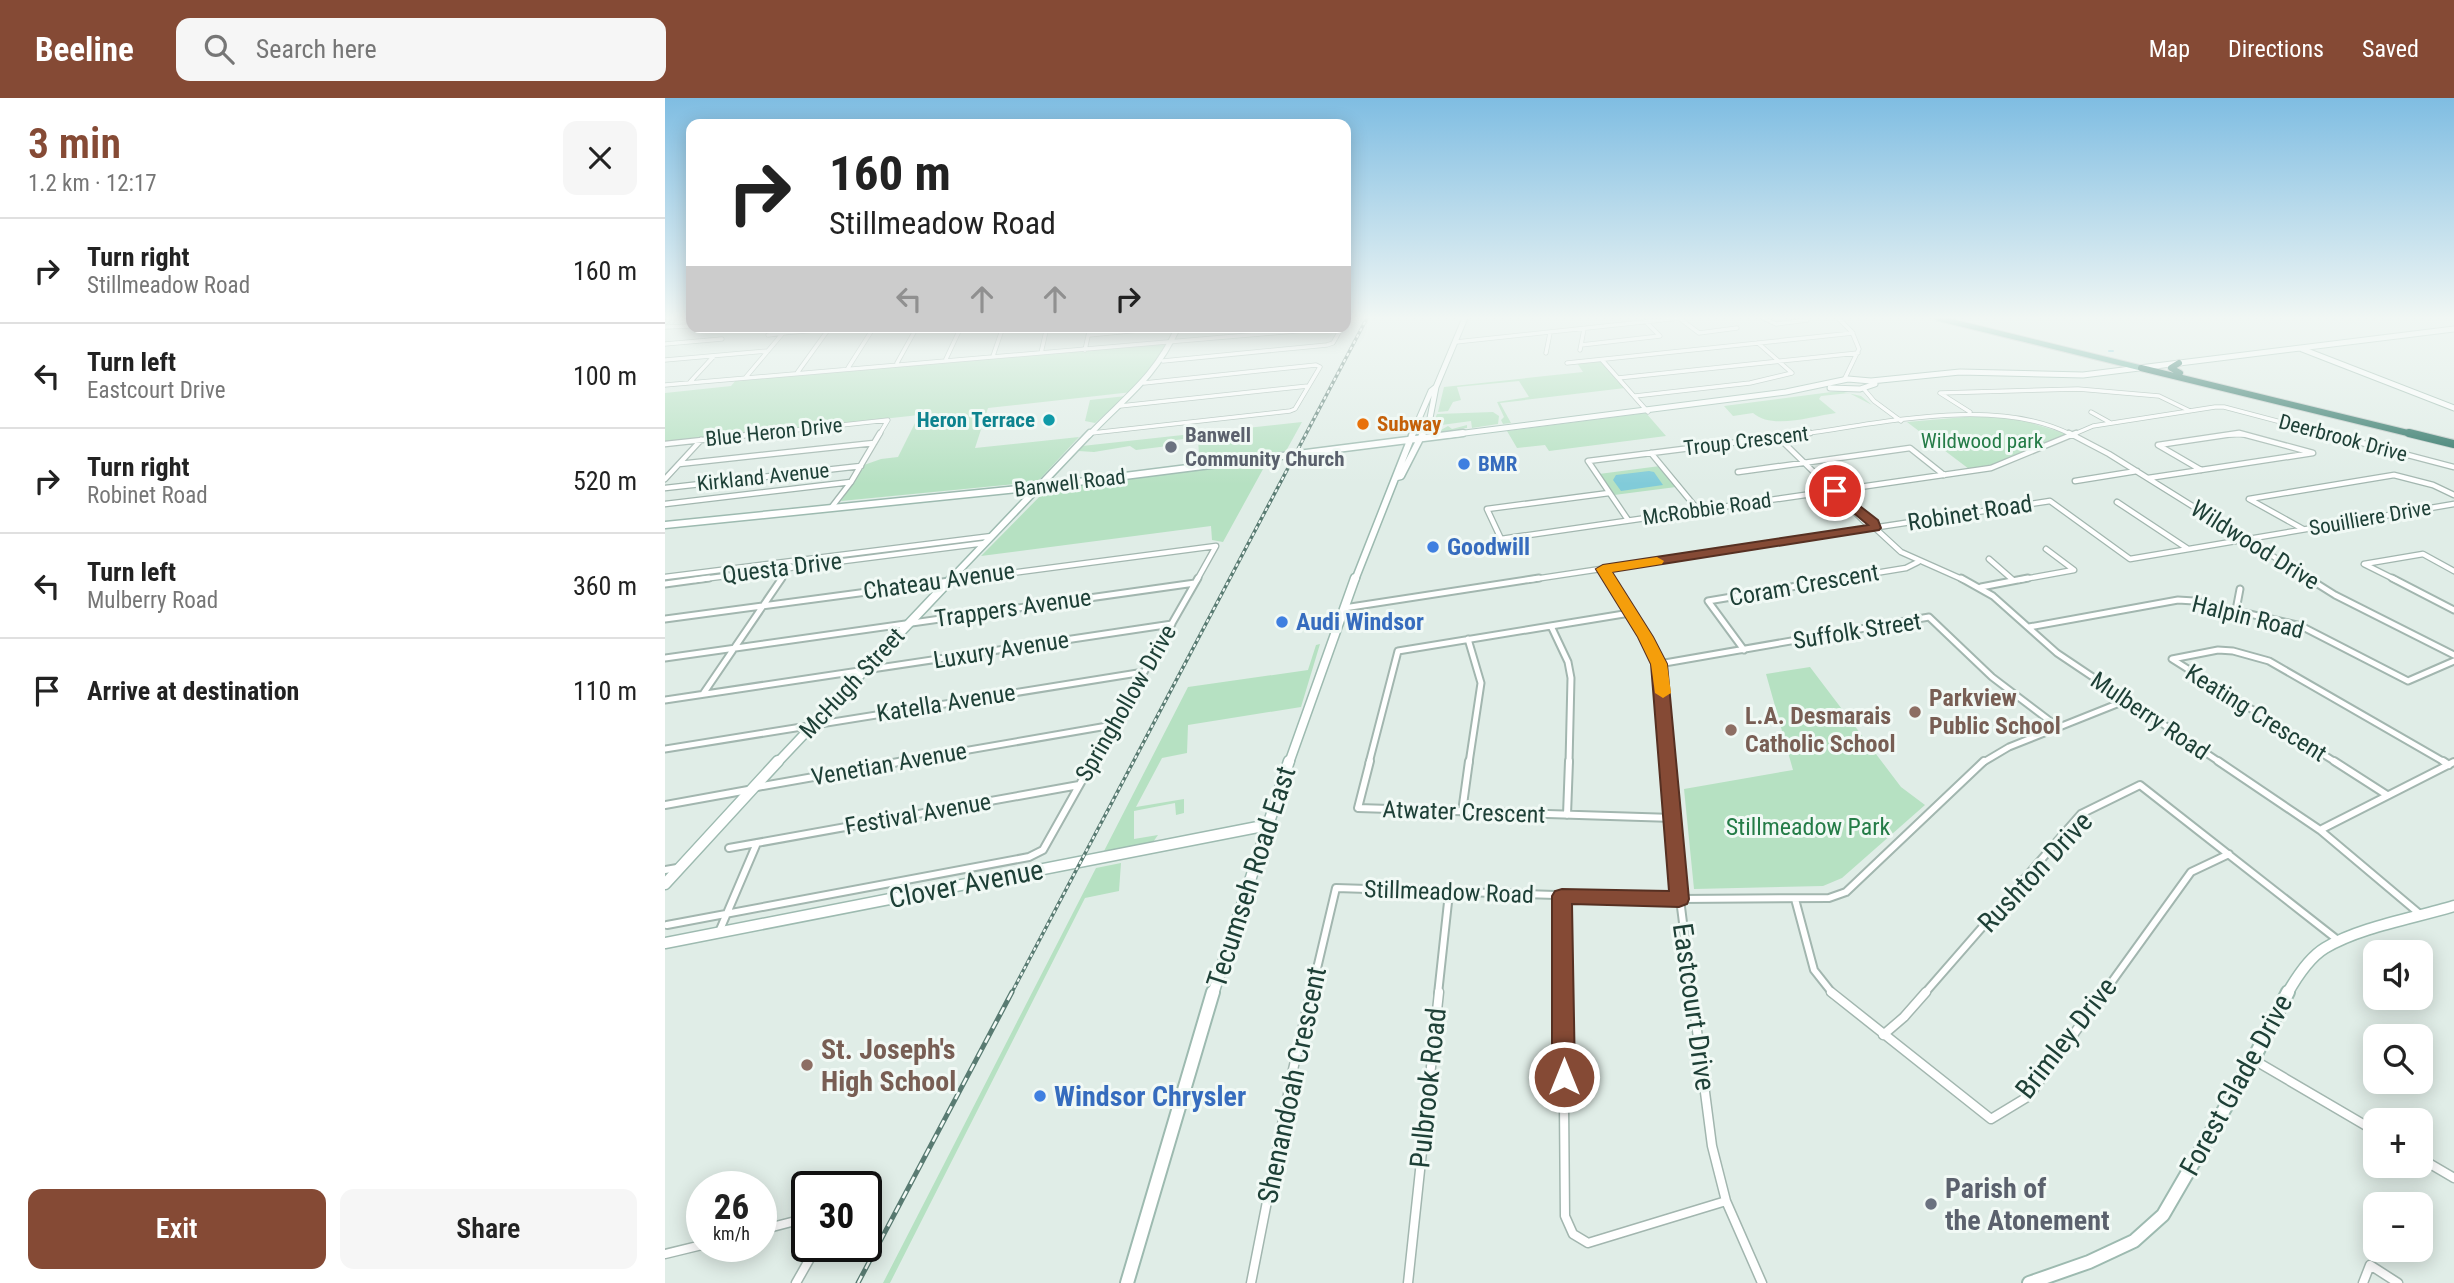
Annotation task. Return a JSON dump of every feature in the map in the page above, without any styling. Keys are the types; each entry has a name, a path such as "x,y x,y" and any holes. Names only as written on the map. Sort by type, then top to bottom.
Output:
{"highway":[{"path":"2163,373 2454,442"},
{"path":"2181,373 2454,442"}],"main road":[{"name":"McHugh Street","path":"665,884 1040,485 1152,373"},
{"name":"Tecumseh Road East","path":"1126,1283 1187,1069 1268,825 1369,540 1397,477 1401,476 1430,418 1436,387 1442,373"},
{"path":"1859,380 1959,373"},
{"path":"1859,380 1866,384 1865,388 1907,378 1964,373"},
{"path":"1985,373 2097,373"},
{"path":"2364,373 2454,408"},
{"path":"1843,380 1840,384 1849,389"},
{"name":"Banwell Road","path":"665,523 1040,485 1797,391 1843,380 1859,380"},
{"name":"Tecumseh Road East","path":"1397,477 1394,475 1408,439 1431,391 1436,387"},
{"name":"Banwell Road","path":"1647,410 1865,388"},
{"name":"Clover Avenue","path":"665,943 1268,825"},
{"name":"Forest Glade Drive","path":"2029,1283 2089,1262 2134,1241 2163,1215 2300,972 2325,948 2339,941 2454,906"}],"street":[{"path":"690,382 698,373"},
{"path":"745,377 748,373"},
{"path":"665,385 793,373"},
{"path":"1144,383 1237,373"},
{"path":"1090,433 1295,409 1316,373"},
{"path":"1614,373 1647,410"},
{"path":"1618,378 1660,373"},
{"path":"1635,396 1750,383 1792,373"},
{"path":"1843,380 1845,373"},
{"path":"1850,373 1859,380"},
{"path":"1120,406 1308,386"},
{"path":"1865,388 1874,401"},
{"path":"1849,389 1874,401 1901,421"},
{"path":"1966,413 1940,393 2078,390 2159,396 2190,411"},
{"path":"1954,403 1974,414"},
{"name":"Deerbrook Drive","path":"2190,411 2224,407 2454,467"},
{"path":"2072,436 2109,422 2190,411"},
{"path":"2091,412 2109,422"},
{"name":"Troup Crescent","path":"1628,520 1588,461 1966,413 2014,418 2059,429"},
{"path":"833,506 851,482 888,420 883,420"},
{"name":"Blue Heron Drive","path":"665,444 883,420"},
{"name":"Wildwood Drive","path":"2059,429 2137,471 2335,595 2454,658"},
{"path":"2148,478 2201,470 2313,453 2239,433 2158,445 2201,470"},
{"name":"McRobbie Road","path":"1609,493 1487,509 1501,539 2000,466 2072,436"},
{"name":"Mulberry Road","path":"1778,437 1855,509 1867,524 1901,552 1918,562 1980,587 2057,653 2319,830 2421,915"},
{"path":"665,479 701,440"},
{"path":"679,464 874,443"},
{"path":"1738,472 1910,448 1944,475"},
{"path":"1651,453 1698,510"},
{"name":"Kirkland Avenue","path":"665,488 861,466"},
{"path":"2075,481 2137,471"},
{"path":"2303,529 2249,499 2394,475 2433,485 2454,495"},
{"path":"665,504 851,482"},
{"name":"Robinet Road","path":"1344,608 2050,501 2130,559 2245,539"},
{"path":"2117,502 2188,549"},
{"name":"Souilliere Drive","path":"2245,539 2454,504"},
{"name":"Questa Drive","path":"665,577 992,536"},
{"name":"Questa Drive","path":"665,583 985,543"},
{"name":"Chateau Avenue","path":"665,619 1213,545"},
{"name":"Springhollow Drive","path":"1030,857 1043,850 1196,583 1216,546 1213,545"},
{"path":"889,554 892,548"},
{"path":"1980,587 2074,570 2046,549"},
{"path":"2454,571 2423,554 2364,564 2454,610"},
{"path":"1989,559 2013,580"},
{"path":"703,694 794,560"},
{"name":"Coram Crescent","path":"1744,650 1708,601 1906,568 1918,562"},
{"name":"Eastcourt Drive","path":"1603,569 1659,664 1679,899 1712,1146 1726,1201 1762,1283"},
{"path":"674,582 680,575"},
{"name":"Trappers Avenue","path":"665,658 1196,583"},
{"path":"2236,610 2240,589"},
{"name":"Halpin Road","path":"2028,627 2178,600 2236,610 2301,626 2394,676 2409,681 2454,658"},
{"name":"Atwater Crescent","path":"1630,613 1398,651 1358,808 1673,818"},
{"name":"Suffolk Street","path":"1659,664 1929,617 1991,677 2058,727"},
{"name":"Luxury Avenue","path":"665,700 1172,624"},
{"path":"1551,626 1568,662 1571,678 1567,815"},
{"path":"1462,812 1481,683 1468,639"},
{"name":"Keating Crescent","path":"2387,796 2179,666 2172,659 2218,650 2249,654 2269,661 2451,764"},
{"name":"Katella Avenue","path":"665,749 1144,672"},
{"name":"Stillmeadow Road","path":"1336,888 1679,899 1829,898 1846,892 1985,761 2009,747 2127,700"},
{"name":"Venetian Avenue","path":"665,805 1113,725"},
{"path":"2319,830 2451,764"},
{"name":"Festival Avenue","path":"729,848 1079,785"},
{"name":"Rushton Drive","path":"1882,1035 1904,1017 2081,814 2140,785 2339,941"},
{"path":"719,932 757,843"},
{"name":"Brimley Drive","path":"1795,899 1814,970 1826,989 1991,1119 2029,1096 2190,872 2229,853"},
{"name":"Clover Avenue","path":"667,925 1030,857"},
{"path":"665,870 680,867"},
{"name":"Shenandoah Crescent","path":"1251,1283 1292,1074 1336,888"},
{"name":"Pulbrook Road","path":"1408,1283 1449,893"},
{"path":"1562,896 1565,1216 1573,1234 1588,1243 1726,1201"},
{"path":"2253,1059 2363,1124"},
{"path":"2433,1166 2454,1178"},
{"path":"665,1254 686,1249"},
{"path":"796,1283 808,1262"},
{"path":"2363,1283 2370,1265 2398,1283"}],"green space":[{"path":"807,373 1146,373 1132,392 988,408 975,448 1079,437 1037,482 841,501 864,465 898,457 919,415 665,443 665,393 731,386 737,379"},
{"path":"1571,373 1612,373 1625,388 1500,403 1511,423 1503,424 1501,420 1504,417 1497,402 1529,397 1519,381 1457,387 1461,400 1453,402 1448,411 1438,412 1444,387"},
{"path":"1839,391 1848,393 1821,396 1819,399 1836,413 1793,420 1771,421 1753,413 1733,416 1724,406"},
{"path":"1850,393 1861,396 1872,405"},
{"path":"1126,396 1095,423 1085,421 1090,400"},
{"path":"1493,412 1499,416 1498,424 1472,428 1471,421 1434,426 1439,431 1448,426 1452,429 1467,425 1467,428 1437,432 1430,430 1437,414"},
{"path":"1646,413 1666,436 1549,451 1545,445 1517,448 1507,431"},
{"name":"Wildwood park","path":"1988,415 2018,419 2064,433 2065,437 1993,466 1969,469 1907,422"},
{"path":"1302,422 1286,451 1189,463 1188,458 1199,456 1198,437 1176,440 1176,445 1136,450 1130,446 1094,452 1078,451 1082,446"},
{"path":"1268,460 1223,542 1212,540 1211,526 981,556 1048,488"},
{"path":"1660,466 1676,487 1614,495 1599,474"},
{"path":"1320,644 1301,707 1188,725 1187,753 1162,758 1136,807 1184,799 1184,813 1176,815 1175,803 1134,811 1134,839 1158,835 1153,842 1104,851 1188,687 1308,670 1316,645"},
{"name":"Stillmeadow Park","path":"1810,667 1901,787 1925,805 1842,878 1823,886 1694,889 1684,789 1793,770 1766,674"},
{"path":"1121,863 1119,891 1085,898 890,1283 883,1283 1096,868"}],"water":[{"path":"1654,472 1663,485 1621,491 1613,480 1616,475"}],"railway":[{"path":"1011,994 1338,373"},
{"path":"858,1283 1012,992"}],"slow traffic":[{"path":"1657,561 1603,569 1646,637 1659,664 1663,693"}],"place":[{"name":"Heron Terrace","path":"1049,420"},
{"name":"Subway","path":"1363,424"},
{"name":"Banwell Community Church","path":"1171,447"},
{"name":"BMR","path":"1464,464"},
{"name":"Goodwill","path":"1433,547"},
{"name":"Audi Windsor","path":"1282,622"},
{"name":"Parkview Public School","path":"1915,712"},
{"name":"L.A. Desmarais Catholic School","path":"1731,730"},
{"name":"St. Joseph's High School","path":"807,1065"},
{"name":"Windsor Chrysler","path":"1040,1096"},
{"name":"Parish of the Atonement","path":"1931,1204"}],"route":[{"path":"1564,1077 1562,896 1679,899 1663,683 1659,664 1646,637 1603,569 1875,528 1874,523 1835,491"}]}
